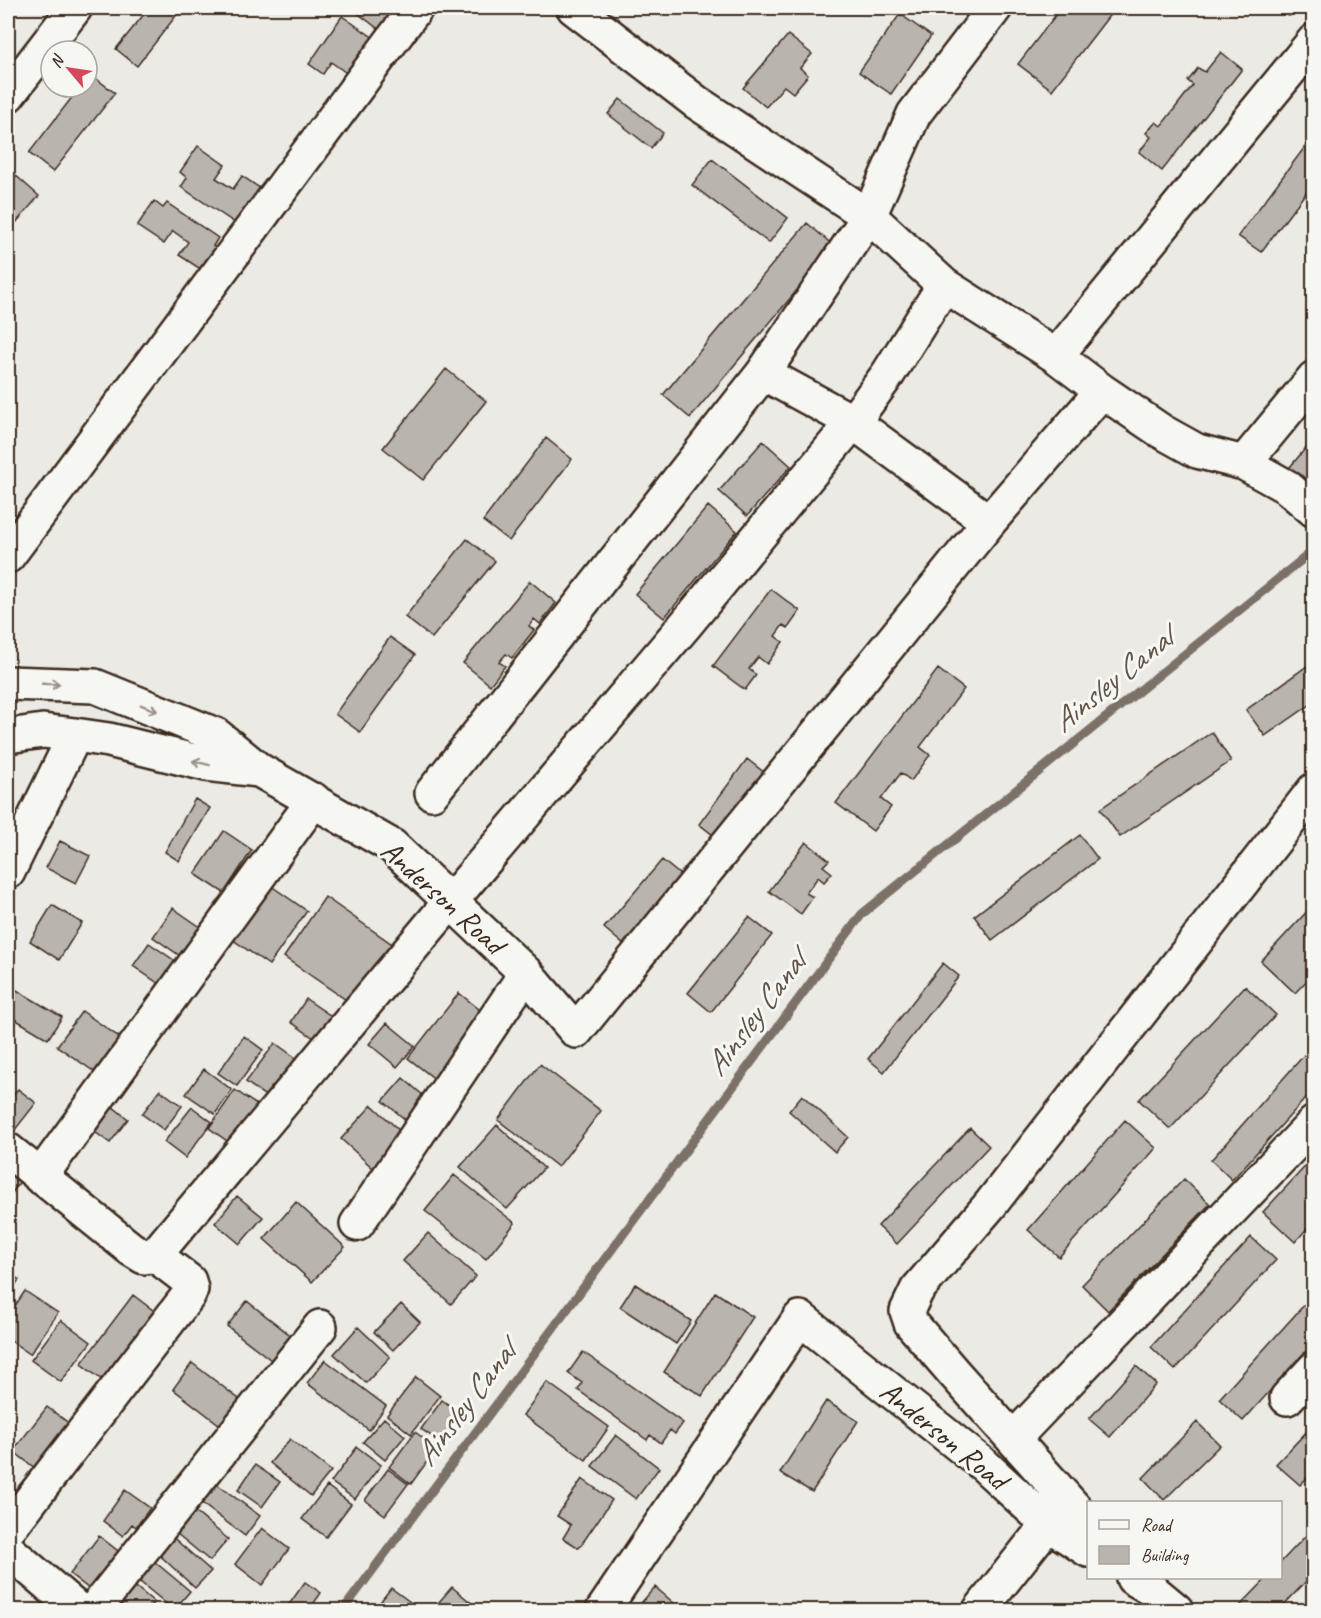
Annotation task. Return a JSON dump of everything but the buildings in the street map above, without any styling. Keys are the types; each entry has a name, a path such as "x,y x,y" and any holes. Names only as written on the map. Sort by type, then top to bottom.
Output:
{"street":[{"path":"8,95 75,8"},
{"path":"8,556 416,8"},
{"path":"574,8 696,102 869,216 944,285 1056,356 1161,431 1197,451 1244,463 1287,487 1314,510"},
{"path":"432,793 763,373 869,216 914,114 995,8"},
{"path":"1056,356 1314,41"},
{"path":"8,1150 131,1249 144,1257 155,1254 686,624 853,422 888,374 944,285"},
{"path":"763,373 853,422 989,522 1102,391"},
{"path":"1244,463 1314,378"},
{"name":"Anderson Road","path":"8,683 95,686 216,735 259,770 392,846 526,973 576,1031 989,522"},
{"name":"Anderson Road","path":"8,736 43,731 75,735 109,740 206,764 259,770"},
{"path":"8,872 75,735"},
{"path":"1087,1520 911,1323 907,1311 917,1290 990,1205 1314,790"},
{"path":"40,1177 314,800"},
{"path":"357,1224 526,973"},
{"path":"1013,1439 1314,1123"},
{"path":"8,1530 188,1296 191,1289 189,1281 155,1254"},
{"name":"Anderson Road","path":"603,1611 800,1318 985,1466 1048,1524 1087,1549"},
{"path":"94,1611 320,1327"},
{"path":"1287,1398 1314,1370"},
{"path":"980,1611 1048,1524"},
{"path":"8,1550 78,1611"},
{"path":"1140,1580 1176,1611"}],"waterway":[{"name":"Ainsley Canal","path":"343,1610 862,914 1314,550"}]}
